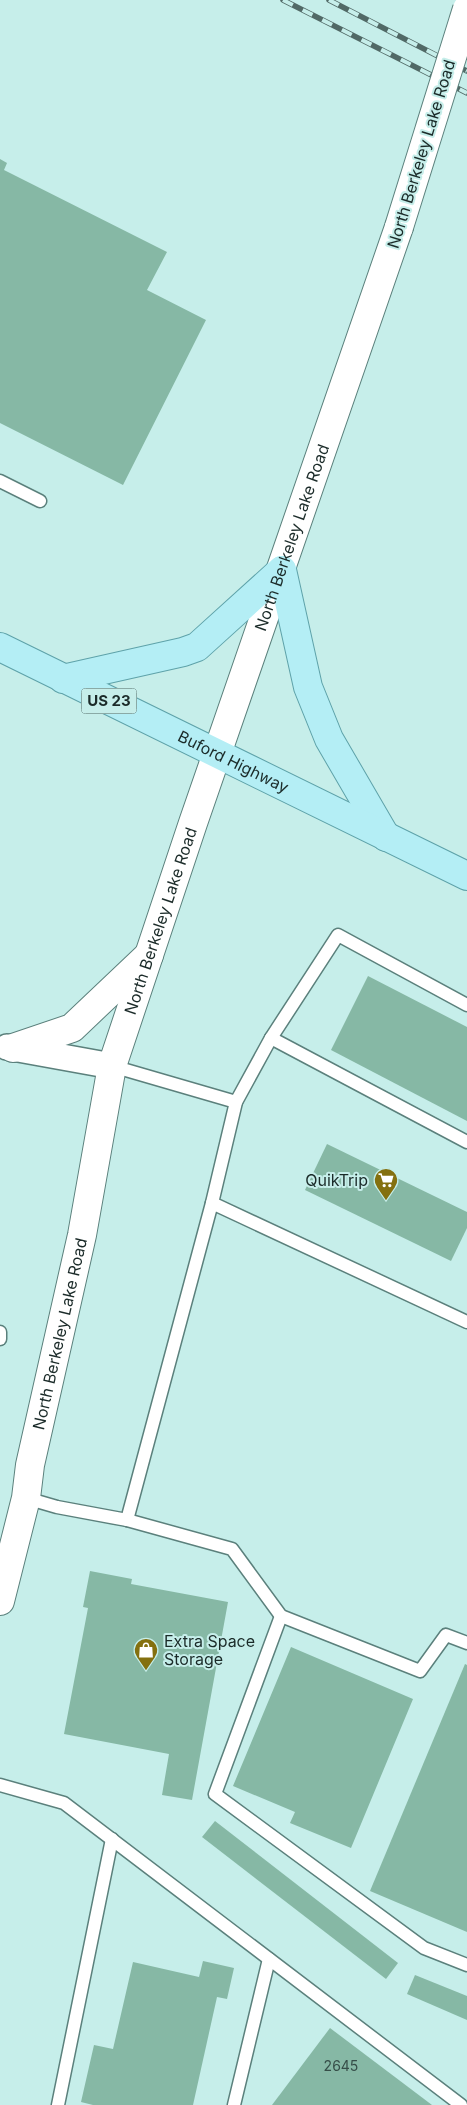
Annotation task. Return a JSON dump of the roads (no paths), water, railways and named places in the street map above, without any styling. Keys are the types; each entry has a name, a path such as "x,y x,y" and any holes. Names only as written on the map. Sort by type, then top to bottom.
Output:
{"main road":[{"path":"63,679 183,652 197,647 282,570 308,687 329,739 386,837"},
{"name":"Buford Highway","path":"0,647 467,876"}],"street":[{"name":"North Berkeley Lake Road","path":"0,1601 26,1498 30,1465 82,1235 112,1066 399,227 467,8"},
{"path":"6,1047 72,1028 150,954"},
{"path":"6,1047 112,1066"}],"lane":[{"path":"0,481 40,501"},
{"path":"127,1520 212,1203 236,1102 271,1038 338,935 467,1005"},
{"path":"271,1038 467,1142"},
{"path":"112,1066 236,1102"},
{"path":"212,1203 467,1322"},
{"path":"0,1332 0,1340"},
{"path":"26,1498 57,1507 127,1520 232,1549 281,1616 420,1671 446,1634 467,1643"},
{"path":"281,1616 215,1794 424,1948 467,1965"},
{"path":"0,1785 64,1803 461,2105"},
{"path":"58,2105 112,1839"},
{"path":"234,2105 269,1959"}],"railway":[{"path":"283,0 467,93"},
{"path":"329,0 467,71"}],"place":[{"name":"QuikTrip","path":"386,1201"},
{"name":"Extra Space Storage","path":"146,1671"}]}
